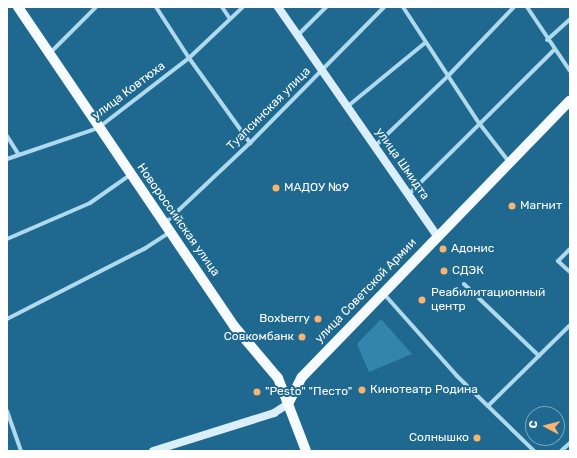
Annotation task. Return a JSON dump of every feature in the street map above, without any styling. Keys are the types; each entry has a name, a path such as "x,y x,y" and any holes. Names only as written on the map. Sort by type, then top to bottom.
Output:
{"main road":[{"name":"Новороссийская улица","path":"18,7 98,128 234,326 278,378 306,451"},
{"name":"улица Советской Армии","path":"288,404 302,377 570,100"}],"street":[{"path":"49,54 96,7"},
{"path":"156,7 189,58 250,143"},
{"path":"222,7 230,19"},
{"name":"улица Ковтюха","path":"7,159 98,128 189,58 243,7"},
{"name":"улица Шмидта","path":"278,7 437,236"},
{"path":"298,35 326,7"},
{"name":"Туапсинская улица","path":"7,320 144,249 167,228 384,7"},
{"path":"403,7 425,43 479,123 509,162"},
{"path":"375,146 448,76 514,7"},
{"path":"527,7 547,40 570,71"},
{"path":"547,40 570,19"},
{"path":"348,106 425,43"},
{"path":"409,194 554,50"},
{"path":"7,136 20,155"},
{"path":"7,239 84,206 130,174"},
{"path":"570,248 558,260 570,272"},
{"path":"464,284 539,356"},
{"path":"382,293 488,406 534,451"},
{"path":"488,406 570,325"},
{"path":"153,451 274,413 288,404"},
{"path":"7,410 21,451"},
{"path":"561,451 570,443"}],"shaded area":[{"path":"381,319 412,354 369,372 357,344"}],"place":[{"name":"МАДОУ №9","path":"276,188"},
{"name":"Магнит","path":"512,206"},
{"name":"Адонис","path":"443,249"},
{"name":"СДЭК","path":"444,271"},
{"name":"Реабилитационный центр","path":"422,300"},
{"name":"Boxberry","path":"318,319"},
{"name":"Совкомбанк","path":"302,337"},
{"name":"Кинотеатр Родина","path":"362,390"},
{"name":"\"Pesto\" \"Песто\"","path":"257,392"},
{"name":"Солнышко","path":"477,438"}]}
